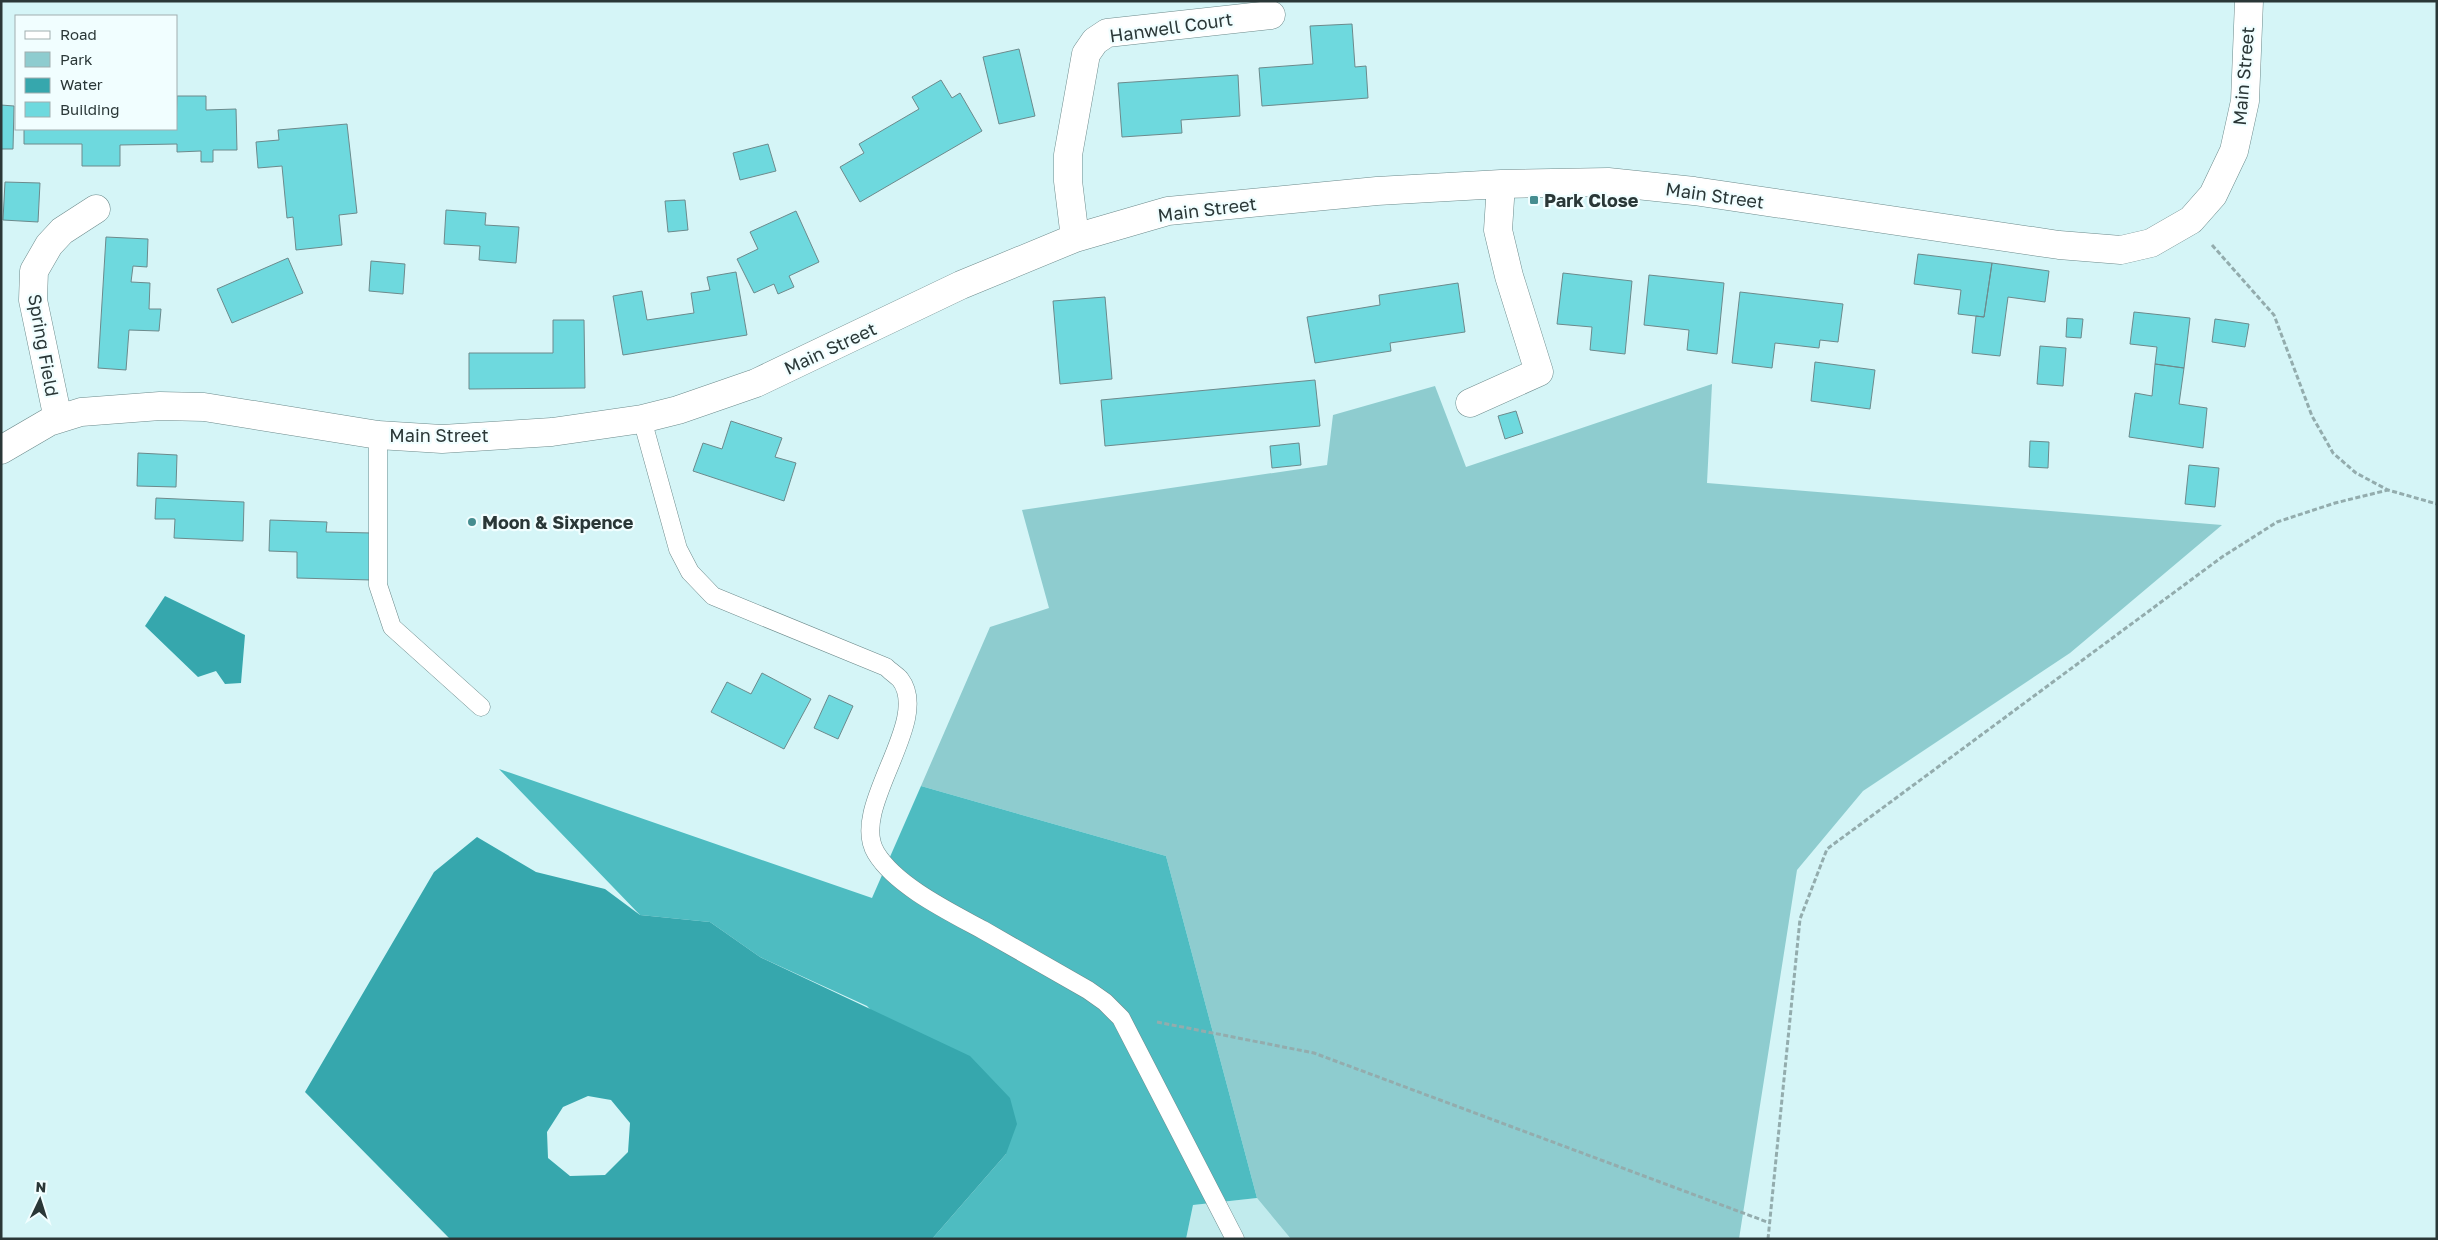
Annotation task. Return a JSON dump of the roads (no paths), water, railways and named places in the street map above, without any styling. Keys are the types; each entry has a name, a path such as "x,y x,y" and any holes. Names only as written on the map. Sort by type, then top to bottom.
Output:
{"street":[{"name":"Main Street","path":"1,450 49,422 81,412 126,408 204,407 378,436 451,438 552,432 642,418 678,410 756,383 961,285 1075,238 1168,211 1377,191 1501,184 1608,182 1666,188 2059,245 2121,250 2151,243 2191,220 2214,195 2234,151 2245,101 2248,1"},
{"name":"Hanwell Court","path":"1075,238 1068,181 1068,155 1086,54 1095,41 1107,33 1271,15"},
{"path":"1470,404 1539,372 1509,276 1498,230 1501,184"},
{"name":"Spring Field","path":"58,419 33,300 34,271 49,245 62,231 96,209"}],"lane":[{"path":"642,418 678,549 690,572 702,586 713,596 886,667 901,680 908,698 906,719 873,812 871,833 875,852 918,894 1088,990 1105,1002 1120,1018 1235,1239"},
{"path":"378,436 378,585 392,628 481,707"}],"water":[{"path":"165,596 245,635 241,683 225,684 216,671 198,677 145,626"},
{"path":"477,837 536,872 605,889 640,915 710,922 760,957 970,1056 1010,1098 1017,1124 1006,1154 932,1239 450,1239 305,1092 434,872","holes":["588,1096 611,1100 630,1123 628,1152 605,1175 570,1176 548,1158 547,1132 563,1107"]}],"place":[{"name":"Park Close","path":"1534,200"},
{"name":"Moon & Sixpence","path":"472,522"}]}
